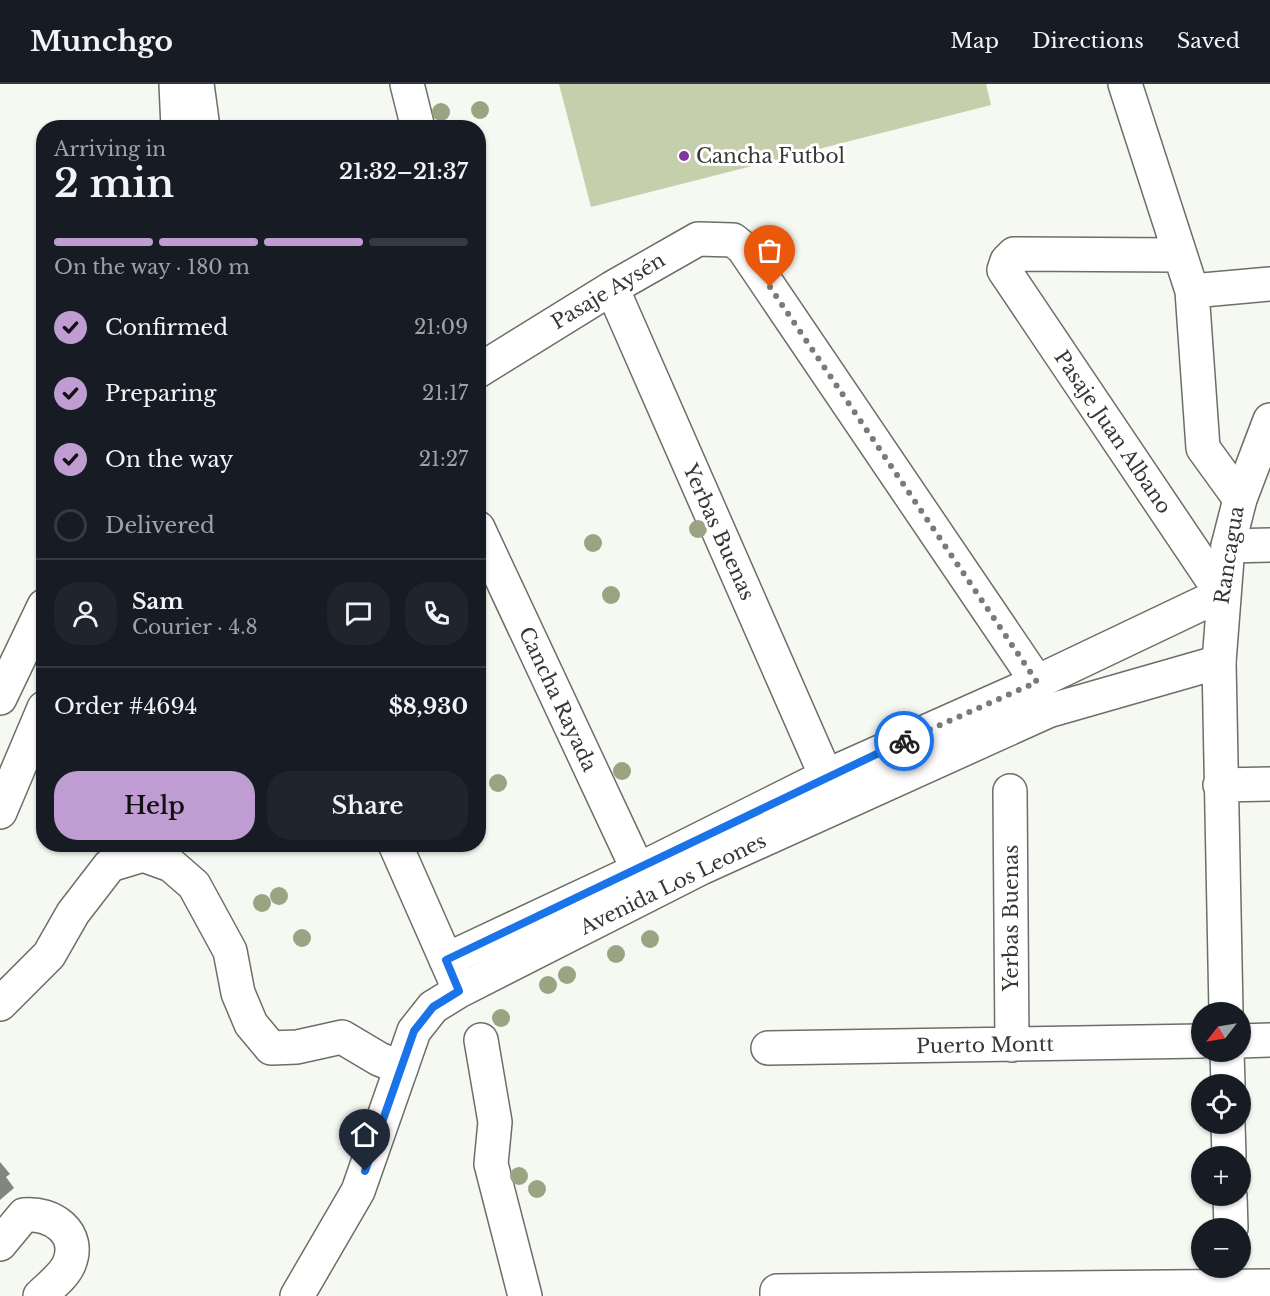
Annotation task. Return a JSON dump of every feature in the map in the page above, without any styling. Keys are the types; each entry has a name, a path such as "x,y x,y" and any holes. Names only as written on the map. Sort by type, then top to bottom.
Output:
{"street":[{"path":"176,84 178,120"},
{"path":"197,84 202,120"},
{"path":"407,84 416,120"},
{"name":"Rancagua","path":"1125,84 1178,255 1192,291 1203,448 1240,499 1228,546 1222,594 1219,662 1226,1002"},
{"name":"Pasaje Aysén","path":"486,366 612,288 698,239 733,240 743,248 1037,682"},
{"name":"Pasaje Juan Albano","path":"1178,255 1014,254 1006,261 1004,270 1222,594"},
{"path":"1192,291 1270,284"},
{"name":"Yerbas Buenas","path":"612,288 826,776"},
{"path":"1240,499 1270,420"},
{"name":"Cancha Rayada","path":"486,545 638,870"},
{"path":"1228,546 1270,545"},
{"name":"Avenida Los Leones","path":"446,960 638,870 826,776 1037,682 1222,594"},
{"path":"0,698 36,623"},
{"name":"Avenida Los Leones","path":"297,1296 358,1191 414,1031 433,1007 459,991 701,868 1048,711 1219,662"},
{"path":"0,812 36,727"},
{"path":"1220,785 1270,784"},
{"name":"Yerbas Buenas","path":"1010,790 1012,1045"},
{"path":"398,852 459,991"},
{"path":"0,1004 49,955 73,913 110,865 142,855 171,865 194,885 230,951 238,993 251,1024 271,1048 297,1047 342,1037 379,1059 401,1068"},
{"path":"482,1040 495,1122 491,1164 525,1296"},
{"path":"1251,1041 1270,1040"},
{"name":"Puerto Montt","path":"768,1048 1191,1041"},
{"path":"0,1244 24,1215 49,1216 64,1227 71,1241 71,1257 68,1267 40,1296"},
{"path":"777,1293 1232,1283 1270,1286"}],"green space":[{"name":"Cancha Futbol","path":"559,84 986,84 991,105 591,207"}],"building":[{"path":"0,1162 10,1174 6,1177 14,1188 0,1200"}],"way so far":[{"path":"770,287 1037,682 904,741"}],"place":[{"name":"Cancha Futbol","path":"684,156"}],"route":[{"path":"365,1171 414,1031 433,1007 459,991 446,960 638,870 826,776 904,741"}]}
